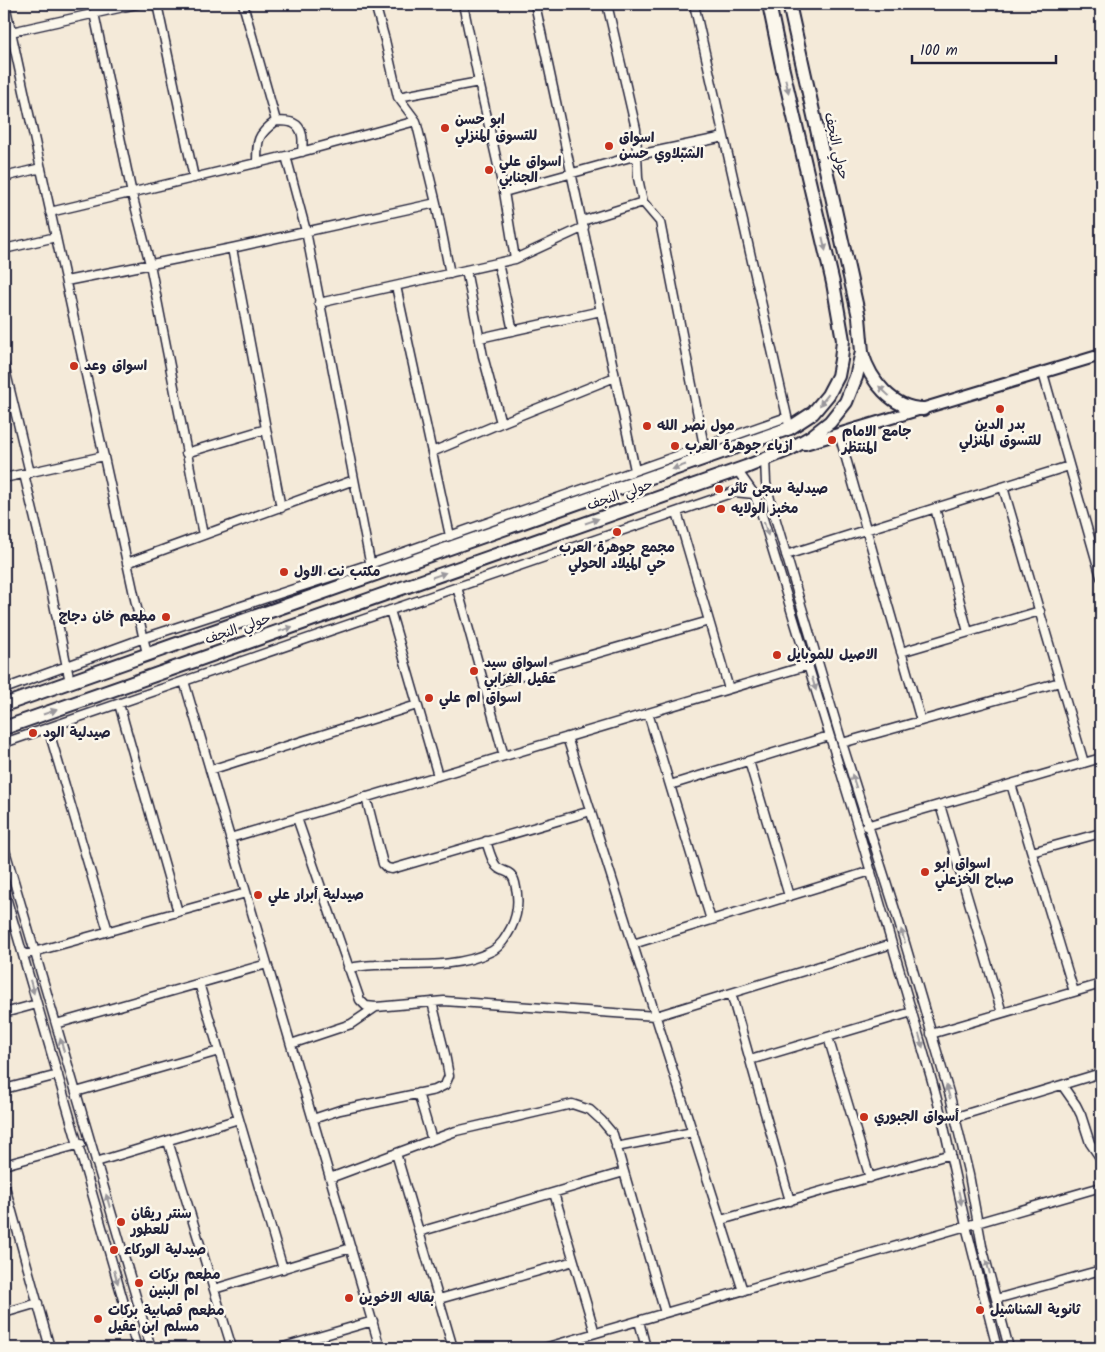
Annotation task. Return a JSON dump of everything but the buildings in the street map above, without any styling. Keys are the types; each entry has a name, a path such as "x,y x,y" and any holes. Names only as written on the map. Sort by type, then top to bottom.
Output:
{"main road":[{"name":"حولي النجف","path":"4,705 249,620 294,596 813,413 828,395 838,376 842,360 843,340 833,283 769,4"},
{"name":"حولي النجف","path":"4,728 737,470 790,448 811,437 830,422 846,402 856,377 862,352 859,317 789,4"},
{"path":"776,38 787,41 796,33"},
{"path":"782,66 786,60 792,57 801,61"},
{"path":"862,352 868,371 884,391 896,401 914,409 923,409"},
{"path":"249,620 246,627 248,634 254,640"},
{"path":"209,634 217,644 217,653"}],"street":[{"path":"5,4 147,654"},
{"path":"11,32 137,4"},
{"path":"157,4 194,178"},
{"path":"243,4 276,120"},
{"path":"375,4 386,40 398,97 416,121 436,203 450,274"},
{"path":"463,4 504,192 515,260"},
{"path":"535,4 635,470"},
{"path":"607,4 636,129 638,178 643,202 660,222 704,446"},
{"path":"286,156 306,231 372,569 450,536 505,522 635,470 704,446 788,422 694,4"},
{"path":"94,13 132,194 150,264 203,535"},
{"path":"398,97 479,82"},
{"path":"257,163 259,137 276,120"},
{"path":"276,120 293,123 301,131 303,140 302,152"},
{"path":"50,212 286,156 416,121"},
{"path":"504,192 638,155 724,136"},
{"path":"4,177 41,168"},
{"path":"319,303 515,260 583,224 643,202"},
{"path":"66,281 232,248 436,203"},
{"path":"4,248 56,237"},
{"path":"232,248 281,508"},
{"path":"498,263 514,331"},
{"path":"466,270 480,338 501,423"},
{"path":"396,286 450,536"},
{"path":"480,338 601,310"},
{"path":"790,448 1101,356"},
{"path":"4,365 70,682"},
{"path":"1042,373 1101,577"},
{"path":"432,452 615,377"},
{"path":"186,453 266,429"},
{"path":"839,434 921,721"},
{"path":"4,478 104,456"},
{"path":"765,459 768,495 842,743 897,916 956,1117 969,1174 977,1223 1010,1348"},
{"path":"786,555 1069,466"},
{"path":"737,470 754,494 761,512 871,871 932,1081 997,1348"},
{"path":"127,563 354,480"},
{"path":"1003,487 1084,763"},
{"path":"4,743 734,492 754,494"},
{"path":"935,508 968,632"},
{"path":"677,512 729,689"},
{"path":"457,587 504,756"},
{"path":"4,689 144,638 294,596"},
{"path":"390,610 438,776"},
{"path":"901,652 1040,611"},
{"path":"484,686 709,620"},
{"path":"230,838 809,665"},
{"path":"184,681 380,1348"},
{"path":"842,743 1060,682"},
{"path":"119,704 178,912"},
{"path":"210,770 417,705"},
{"path":"648,713 711,920"},
{"path":"48,728 108,931"},
{"path":"670,785 830,736"},
{"path":"567,737 743,1291"},
{"path":"858,828 1101,758"},
{"path":"749,761 789,896"},
{"path":"1011,784 1074,992"},
{"path":"366,797 383,864 387,868 392,869 590,811"},
{"path":"940,805 1002,1013"},
{"path":"297,818 348,968 360,1000 366,1006 376,1007 444,1001 656,1016 892,944"},
{"path":"1032,852 1101,833"},
{"path":"348,968 372,965 452,962 478,957 494,950 505,940 513,923 517,892 510,873 498,868 493,860 486,841"},
{"path":"4,847 6,862 56,1024 151,1348"},
{"path":"633,944 871,871"},
{"path":"4,890 137,1348"},
{"path":"23,955 246,893"},
{"path":"56,1024 267,964"},
{"path":"199,983 283,1269"},
{"path":"931,1034 1101,984"},
{"path":"731,993 790,1200"},
{"path":"313,1119 340,1110 435,1090 445,1085 449,1076 432,1002"},
{"path":"4,1013 37,1004"},
{"path":"291,1044 351,1024 376,1007"},
{"path":"750,1060 912,1012"},
{"path":"828,1037 870,1178"},
{"path":"76,1092 219,1051"},
{"path":"956,1117 1101,1073"},
{"path":"4,1089 58,1075"},
{"path":"1062,1085 1076,1105 1090,1143 1101,1159"},
{"path":"418,1093 432,1140"},
{"path":"330,1178 456,1131 572,1104 590,1110 613,1134 665,1313"},
{"path":"96,1162 239,1119"},
{"path":"616,1147 693,1132"},
{"path":"168,1141 232,1348"},
{"path":"4,1165 90,1142"},
{"path":"396,1153 453,1348"},
{"path":"721,1220 951,1154"},
{"path":"419,1232 624,1172"},
{"path":"4,1182 50,1348"},
{"path":"544,1348 1101,1187"},
{"path":"554,1193 595,1334"},
{"path":"214,1289 351,1248"},
{"path":"439,1300 574,1261"},
{"path":"996,1299 1101,1270"},
{"path":"4,1313 38,1304"},
{"path":"280,1348 373,1321"},
{"path":"639,1321 646,1348"}],"place":[{"name":"ابو حسن للتسوق المنزلي","path":"445,128"},
{"name":"اسواق الشبلاوي حسن","path":"609,146"},
{"name":"اسواق علي الجنابي","path":"489,170"},
{"name":"اسواق وعد","path":"74,366"},
{"name":"بدر الدين للتسوق المنزلي","path":"1000,409"},
{"name":"مول نصر الله","path":"647,426"},
{"name":"جامع الامام المنتظر","path":"832,440"},
{"name":"ازياء جوهرة العرب","path":"675,446"},
{"name":"صيدلية سجى ثائر","path":"719,489"},
{"name":"مخبز الولايه","path":"721,509"},
{"name":"مجمع جوهرة العرب حي الميلاد الحولي","path":"617,532"},
{"name":"مكتب نت الاول","path":"284,572"},
{"name":"مطعم خان دجاج","path":"166,617"},
{"name":"الاصيل للموبايل","path":"777,655"},
{"name":"اسواق سيد عقيل الغرابي","path":"474,671"},
{"name":"اسواق ام علي","path":"429,698"},
{"name":"صيدلية الود","path":"33,733"},
{"name":"اسواق ابو صباح الخزعلي","path":"925,872"},
{"name":"صيدلية أبرار علي","path":"258,895"},
{"name":"أسواق الجبوري","path":"864,1117"},
{"name":"سنتر ريڤان للعطور","path":"121,1222"},
{"name":"صيدلية الوركاء","path":"114,1250"},
{"name":"مطعم بركات ام البنين","path":"139,1283"},
{"name":"بقاله الاخوين","path":"349,1298"},
{"name":"ثانوية الشناشيل","path":"980,1310"},
{"name":"مطعم قصابية بركات مسلم ابن عقيل","path":"98,1319"}]}
